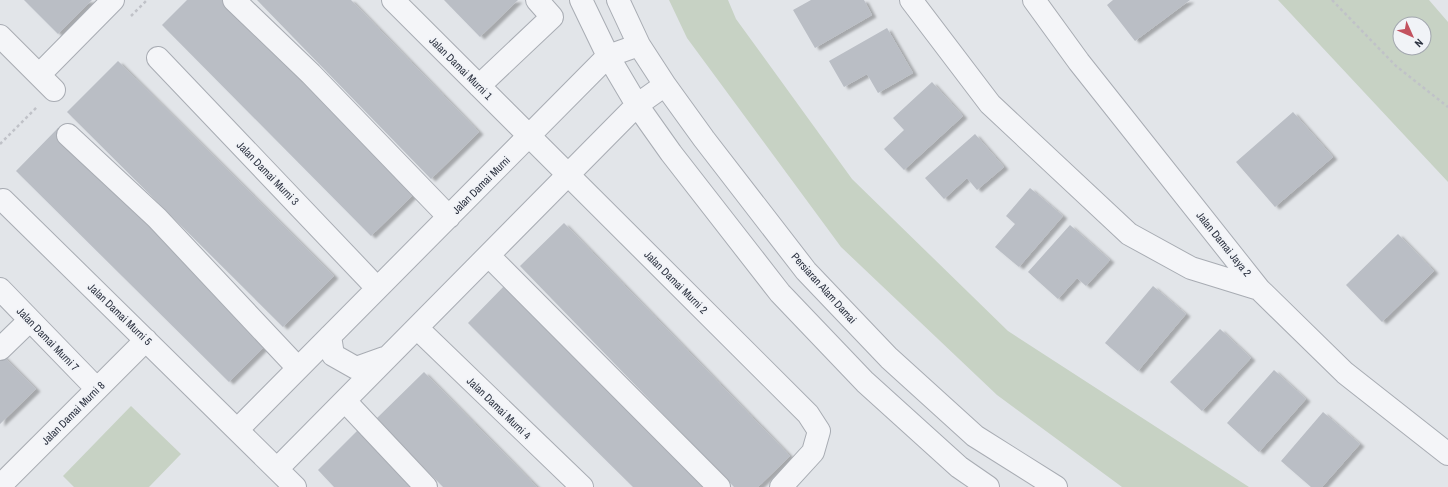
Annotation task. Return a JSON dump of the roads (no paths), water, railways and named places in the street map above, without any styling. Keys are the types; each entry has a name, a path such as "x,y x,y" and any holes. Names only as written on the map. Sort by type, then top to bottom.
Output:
{"street":[{"path":"39,75 114,0"},
{"path":"234,0 311,74 449,217"},
{"name":"Jalan Damai Murni 1","path":"393,0 529,137"},
{"path":"479,86 552,17 537,0"},
{"path":"582,0 608,56 637,105 671,153 780,293 865,382 958,467 988,487"},
{"name":"Persiaran Alam Damai","path":"618,0 639,45 665,85 806,271 889,358 975,436 1056,487"},
{"path":"911,0 990,104 1129,234 1191,268 1259,288"},
{"name":"Jalan Damai Jaya 2","path":"1034,0 1079,62 1259,288 1345,373 1448,454"},
{"path":"0,36 54,90"},
{"name":"Jalan Damai Murni","path":"238,429 608,56 639,45"},
{"name":"Jalan Damai Murni 3","path":"158,58 377,288"},
{"path":"278,468 637,105 665,85"},
{"path":"68,135 158,218 298,368"},
{"name":"Jalan Damai Murni 2","path":"529,137 569,175 808,414 820,431 813,452 781,487"},
{"name":"Jalan Damai Murni 5","path":"3,200 278,468 295,487"},
{"path":"488,256 719,487"},
{"name":"Jalan Damai Murni 7","path":"0,289 97,389"},
{"path":"0,349 30,320"},
{"name":"Jalan Damai Murni 4","path":"417,328 582,487"},
{"path":"330,336 333,355 356,368 389,357"},
{"name":"Jalan Damai Murni 8","path":"0,486 146,340"},
{"path":"345,401 426,487"}]}
